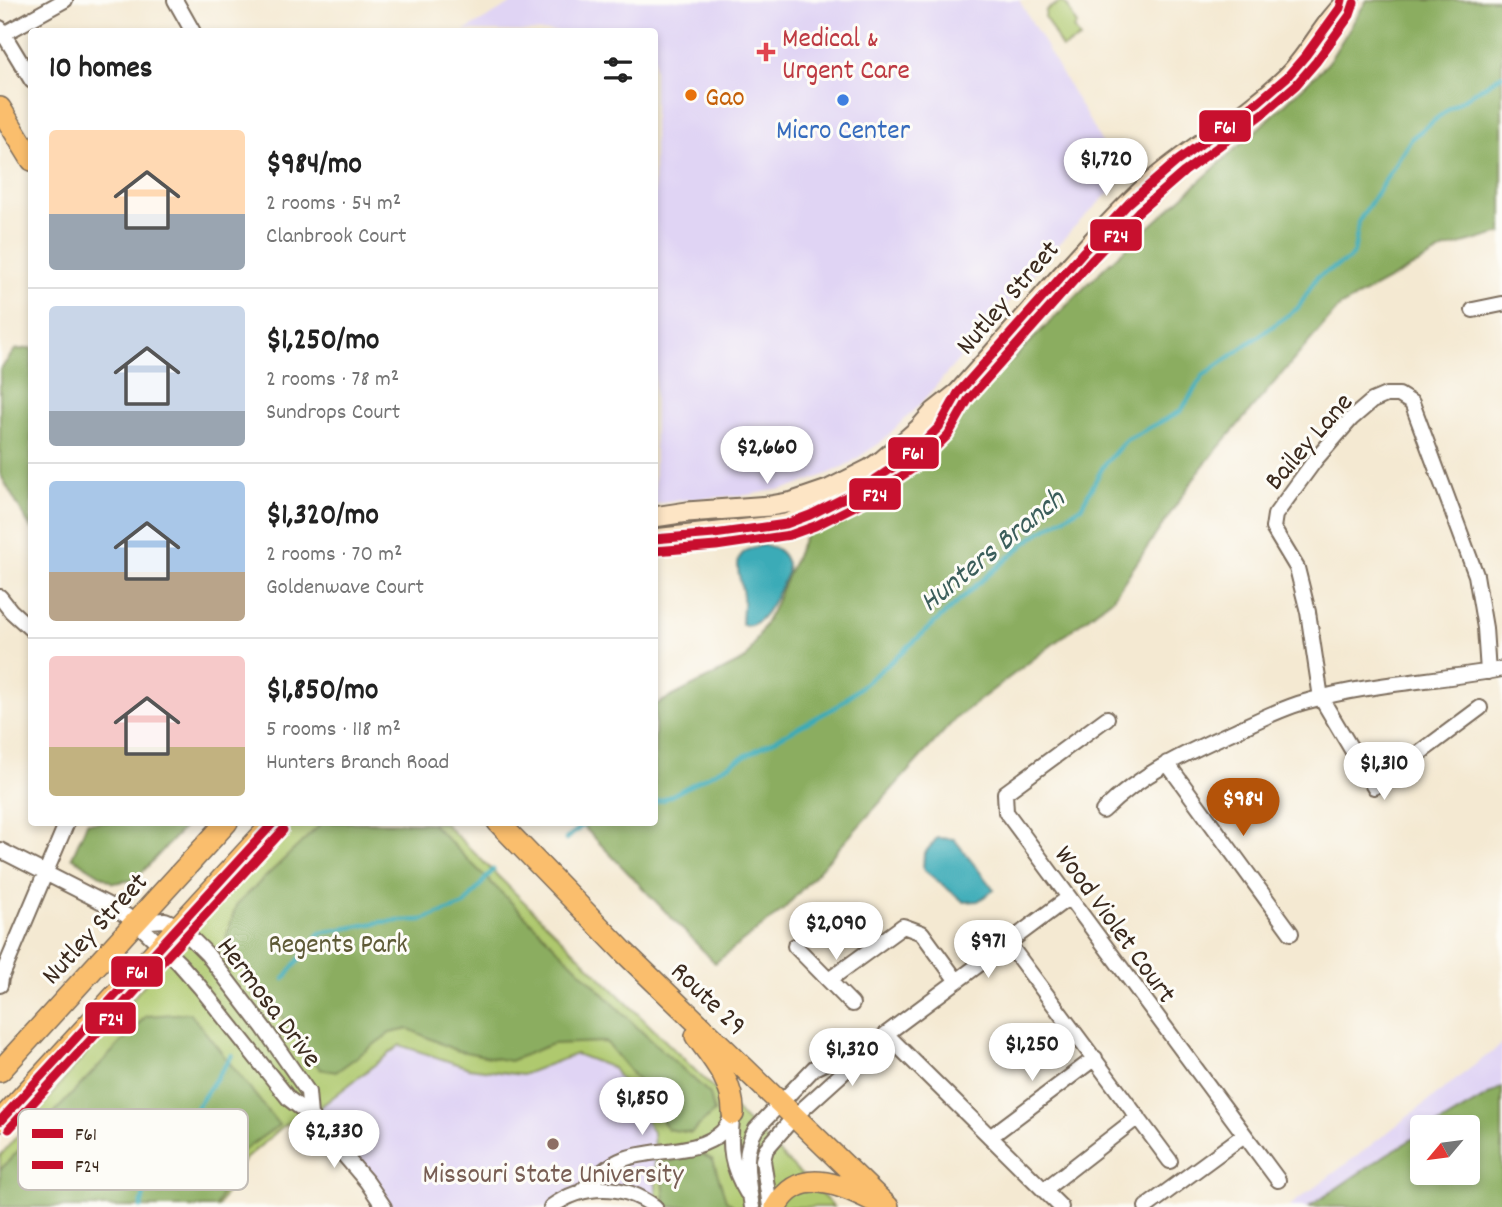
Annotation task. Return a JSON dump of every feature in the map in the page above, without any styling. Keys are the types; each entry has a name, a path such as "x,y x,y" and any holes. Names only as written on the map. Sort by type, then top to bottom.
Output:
{"main road":[{"name":"Nutley Street","path":"658,516 793,502 828,490 883,460 958,393 1129,203 1176,162 1287,78 1307,55 1341,2"},
{"path":"0,108 28,154"},
{"name":"Nutley Street","path":"658,539 786,524 810,515 858,491 910,456 939,427 958,393"},
{"name":"Nutley Street","path":"0,1071 224,826"},
{"path":"0,1121 270,826"},
{"name":"Route 29","path":"502,826 624,952 887,1207"},
{"path":"662,989 728,1083 733,1097 733,1114"},
{"path":"776,1207 790,1190 813,1181 849,1189 887,1207"}],"street":[{"path":"28,75 1,33 65,0"},
{"path":"175,0 191,28"},
{"path":"1473,310 1502,304"},
{"name":"Bailey Lane","path":"1321,698 1308,612 1297,568 1273,528 1275,514 1316,458 1351,419 1372,401 1386,395 1399,395 1412,403 1476,575 1495,670"},
{"path":"0,597 28,626"},
{"path":"1104,811 1137,781 1167,763 1289,707 1352,691 1495,670"},
{"path":"1321,698 1374,787 1480,708"},
{"name":"Wood Violet Court","path":"1107,718 1005,793 1006,812 1278,1180"},
{"path":"1167,763 1291,933"},
{"path":"0,985 65,826"},
{"name":"Hermosa Drive","path":"0,849 136,922 200,987 289,1099 310,1115 367,1182 384,1207"},
{"path":"752,1204 746,1158 750,1139 756,1129 787,1110 1068,898"},
{"name":"Hermosa Drive","path":"136,922 165,920 179,926 207,954 308,1092 310,1115"},
{"path":"829,981 903,926 922,933 957,981"},
{"path":"1008,943 1170,1161"},
{"path":"795,946 852,1003"},
{"path":"770,1207 763,1160 766,1149 814,1068 886,1034"},
{"path":"886,1034 1061,1207"},
{"path":"990,1137 1095,1058"},
{"path":"733,1114 730,1152 738,1179 752,1204"},
{"path":"581,1192 603,1170 627,1158 694,1146 715,1138 724,1131 733,1114"},
{"path":"1044,1191 1138,1117"},
{"path":"1146,1207 1244,1135"},
{"path":"551,1207 569,1196 598,1189 628,1191 655,1207"}],"shaded area":[{"path":"518,0 1019,0 1123,179 1074,227 921,403 880,443 850,463 793,487 747,495 658,504 658,28 469,28"},
{"path":"1502,1044 1502,1207 1288,1207 1358,1155"},
{"path":"399,1045 469,1068 522,1075 576,1054 613,1068 653,1132 657,1207 598,1189 564,1207 385,1207 310,1115"}],"green space":[{"path":"1367,0 1502,0 1502,233 1445,249 1339,307 1202,467 1112,599 956,718 784,909 715,963 583,826 658,826 658,703 746,659 772,611 806,533 830,511 942,442 987,385 1105,267 1328,63"},
{"path":"1061,2 1067,5 1077,25 1074,28 1080,39 1062,48 1045,17 1046,10"},
{"path":"28,348 28,524 0,474 0,370 15,350"},
{"path":"85,826 185,826 135,880 113,883 72,857"},
{"name":"Regents Park","path":"278,826 447,826 834,1207 657,1207 653,1132 613,1068 576,1054 522,1075 469,1068 400,1045 310,1115 287,1123 248,1157 248,1109 40,1109"},
{"path":"319,826 434,826 641,1031 710,1094 714,1112 691,1133 667,1129 647,1092 606,1042 552,1044 510,1061 455,1050 409,1029 390,1033 336,1072 320,1069 226,938 236,905"},
{"path":"190,1013 279,1125 248,1147 248,1109 58,1109 146,1016"},
{"path":"1502,1087 1502,1207 1309,1207 1410,1141 1410,1185 1480,1185 1480,1115 1454,1115"},
{"name":"Regents Park","path":"18,1135 18,1190 227,1190 218,1207 0,1207 0,1156"},
{"path":"18,1151 18,1190 223,1190 216,1207 0,1207 0,1170"},
{"path":"700,1153 713,1160 726,1200 735,1207 665,1205 662,1163"}],"water":[{"path":"764,545 782,554 787,573 763,616 749,625 742,624 743,600 738,563 744,552"},
{"path":"937,838 954,839 994,890 978,901 964,902 923,869 924,854"}],"waterway":[{"name":"Hunters Branch","path":"658,801 836,707 1033,537 1081,507 1104,465 1126,440 1181,411 1203,376 1298,308 1317,277 1348,260 1354,252 1359,221 1412,138 1450,108 1502,75"},
{"name":"Hunters Branch","path":"566,839 582,826"},
{"name":"Hunters Branch","path":"284,979 320,933 381,922 422,920 464,905 493,870"},
{"name":"Hunters Branch","path":"196,1109 232,1055"},
{"name":"Hunters Branch","path":"141,1207 145,1190"}],"transit line":[{"name":"F61","path":"658,539 786,524 858,491 910,456 939,427 958,393 1129,203 1176,162 1258,102 1287,77 1340,8 1342,0"},
{"name":"F24","path":"658,551 716,546 790,535 863,502 918,465 948,435 968,400 1093,259 1138,212 1184,172 1265,112 1296,85 1350,15 1354,3"},
{"name":"F61","path":"0,1121 270,826"},
{"name":"F24","path":"27,1109 283,830"},
{"name":"F24","path":"9,1129 18,1119"}],"place":[{"name":"Medical & Urgent Care","path":"766,52"},
{"name":"Gao","path":"691,95"},
{"name":"Micro Center","path":"843,100"},
{"name":"Missouri State University","path":"553,1144"}]}
